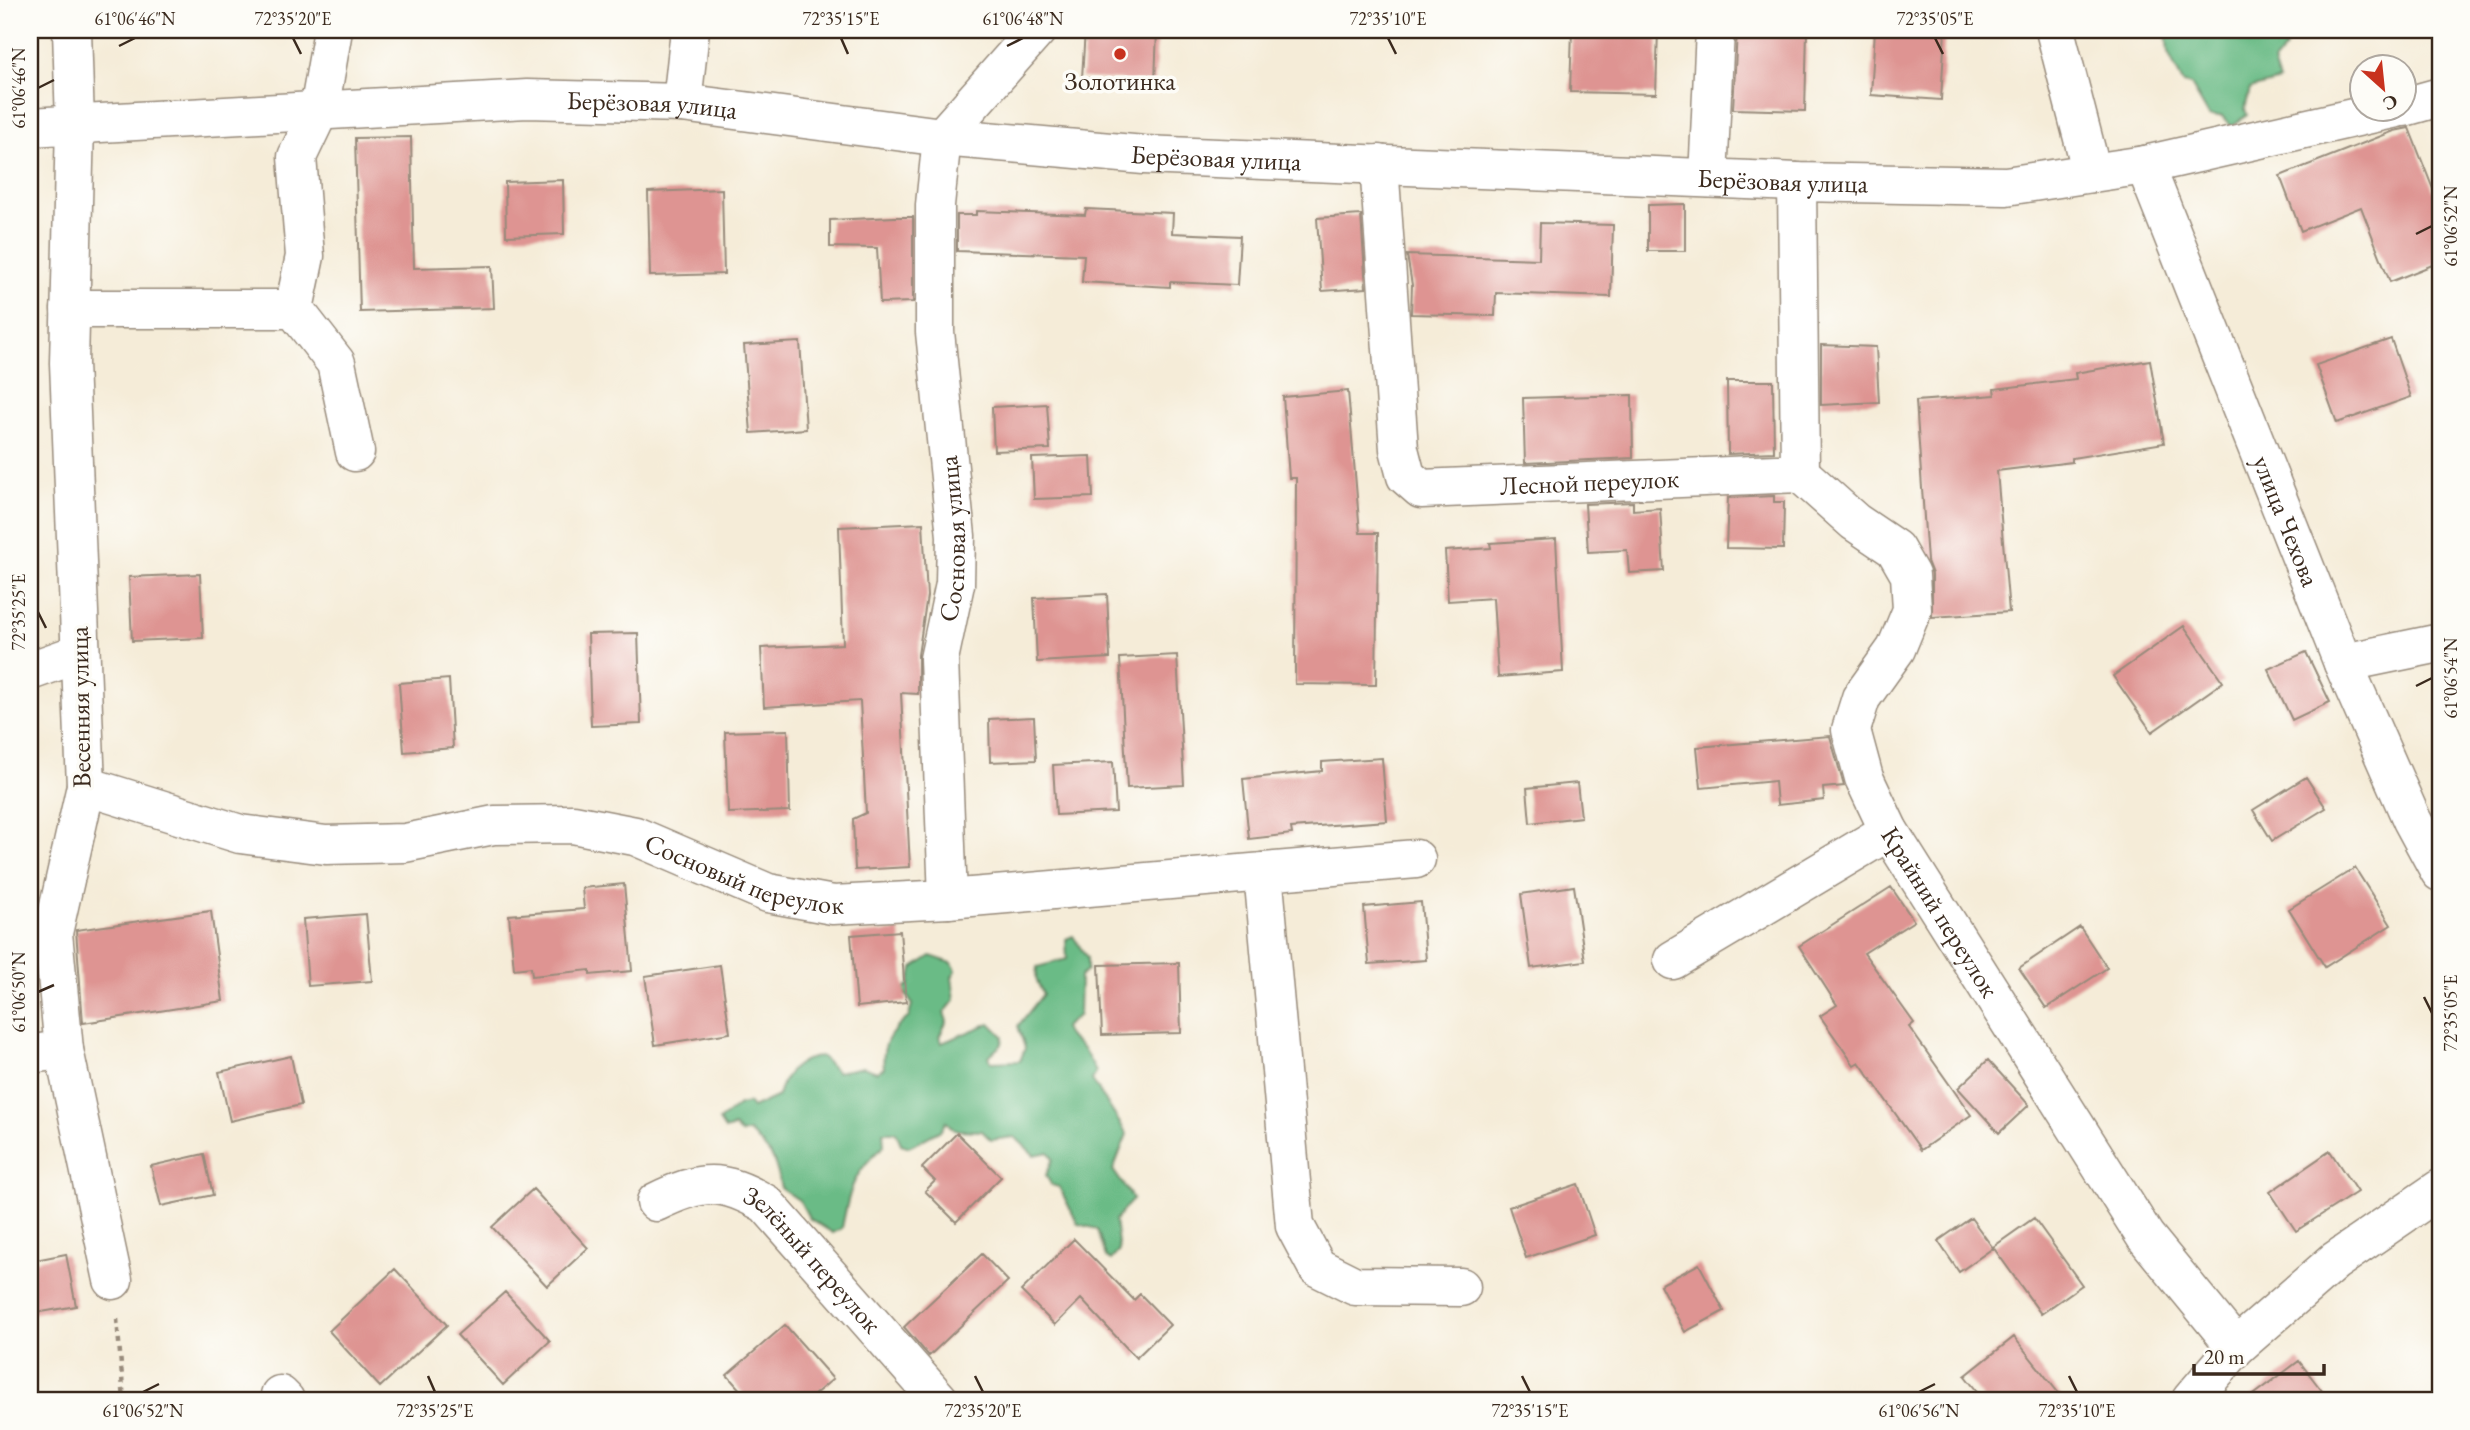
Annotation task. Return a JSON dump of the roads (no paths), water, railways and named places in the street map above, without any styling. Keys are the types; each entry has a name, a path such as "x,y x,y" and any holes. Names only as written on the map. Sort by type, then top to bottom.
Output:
{"street":[{"name":"Весенняя улица","path":"72,30 75,124 69,363 86,786 53,933 47,1052 113,1280"},
{"path":"333,30 320,111 297,157 305,256 294,309 336,363 355,453"},
{"path":"682,103 690,30"},
{"path":"942,137 1037,30"},
{"path":"1708,178 1715,30"},
{"path":"2054,30 2092,173"},
{"path":"2418,103 2440,97"},
{"name":"Берёзовая улица","path":"30,127 527,99 682,103 942,137 1144,155 1797,182 2006,186 2145,165 2348,119"},
{"name":"Сосновая улица","path":"942,137 935,205 935,332 956,536 955,584 939,659 948,899"},
{"name":"Лесной переулок","path":"1379,164 1399,449 1406,476 1420,489 1800,473"},
{"name":"улица Чехова","path":"2145,165 2343,663 2412,820 2440,872"},
{"path":"1797,182 1800,473"},
{"path":"70,309 294,309"},
{"name":"Крайний переулок","path":"1800,473 1831,503 1895,549 1910,575 1912,610 1896,649 1861,698 1851,730 1864,778 1889,831 2145,1236 2236,1347"},
{"path":"2343,663 2440,643"},
{"path":"30,671 80,653"},
{"name":"Сосновый переулок","path":"86,786 240,834 326,845 405,843 494,825 573,824 635,836 768,893 833,905 948,899 1416,859"},
{"path":"1673,960 1889,831"},
{"path":"1262,872 1295,1226 1317,1267 1355,1286 1461,1287"},
{"name":"Зелёный переулок","path":"656,1202 686,1187 717,1184 741,1190 765,1203 939,1400"},
{"path":"2191,1400 2236,1347 2335,1261 2440,1189"}],"place":[{"name":"Золотинка","path":"1120,54"}]}
